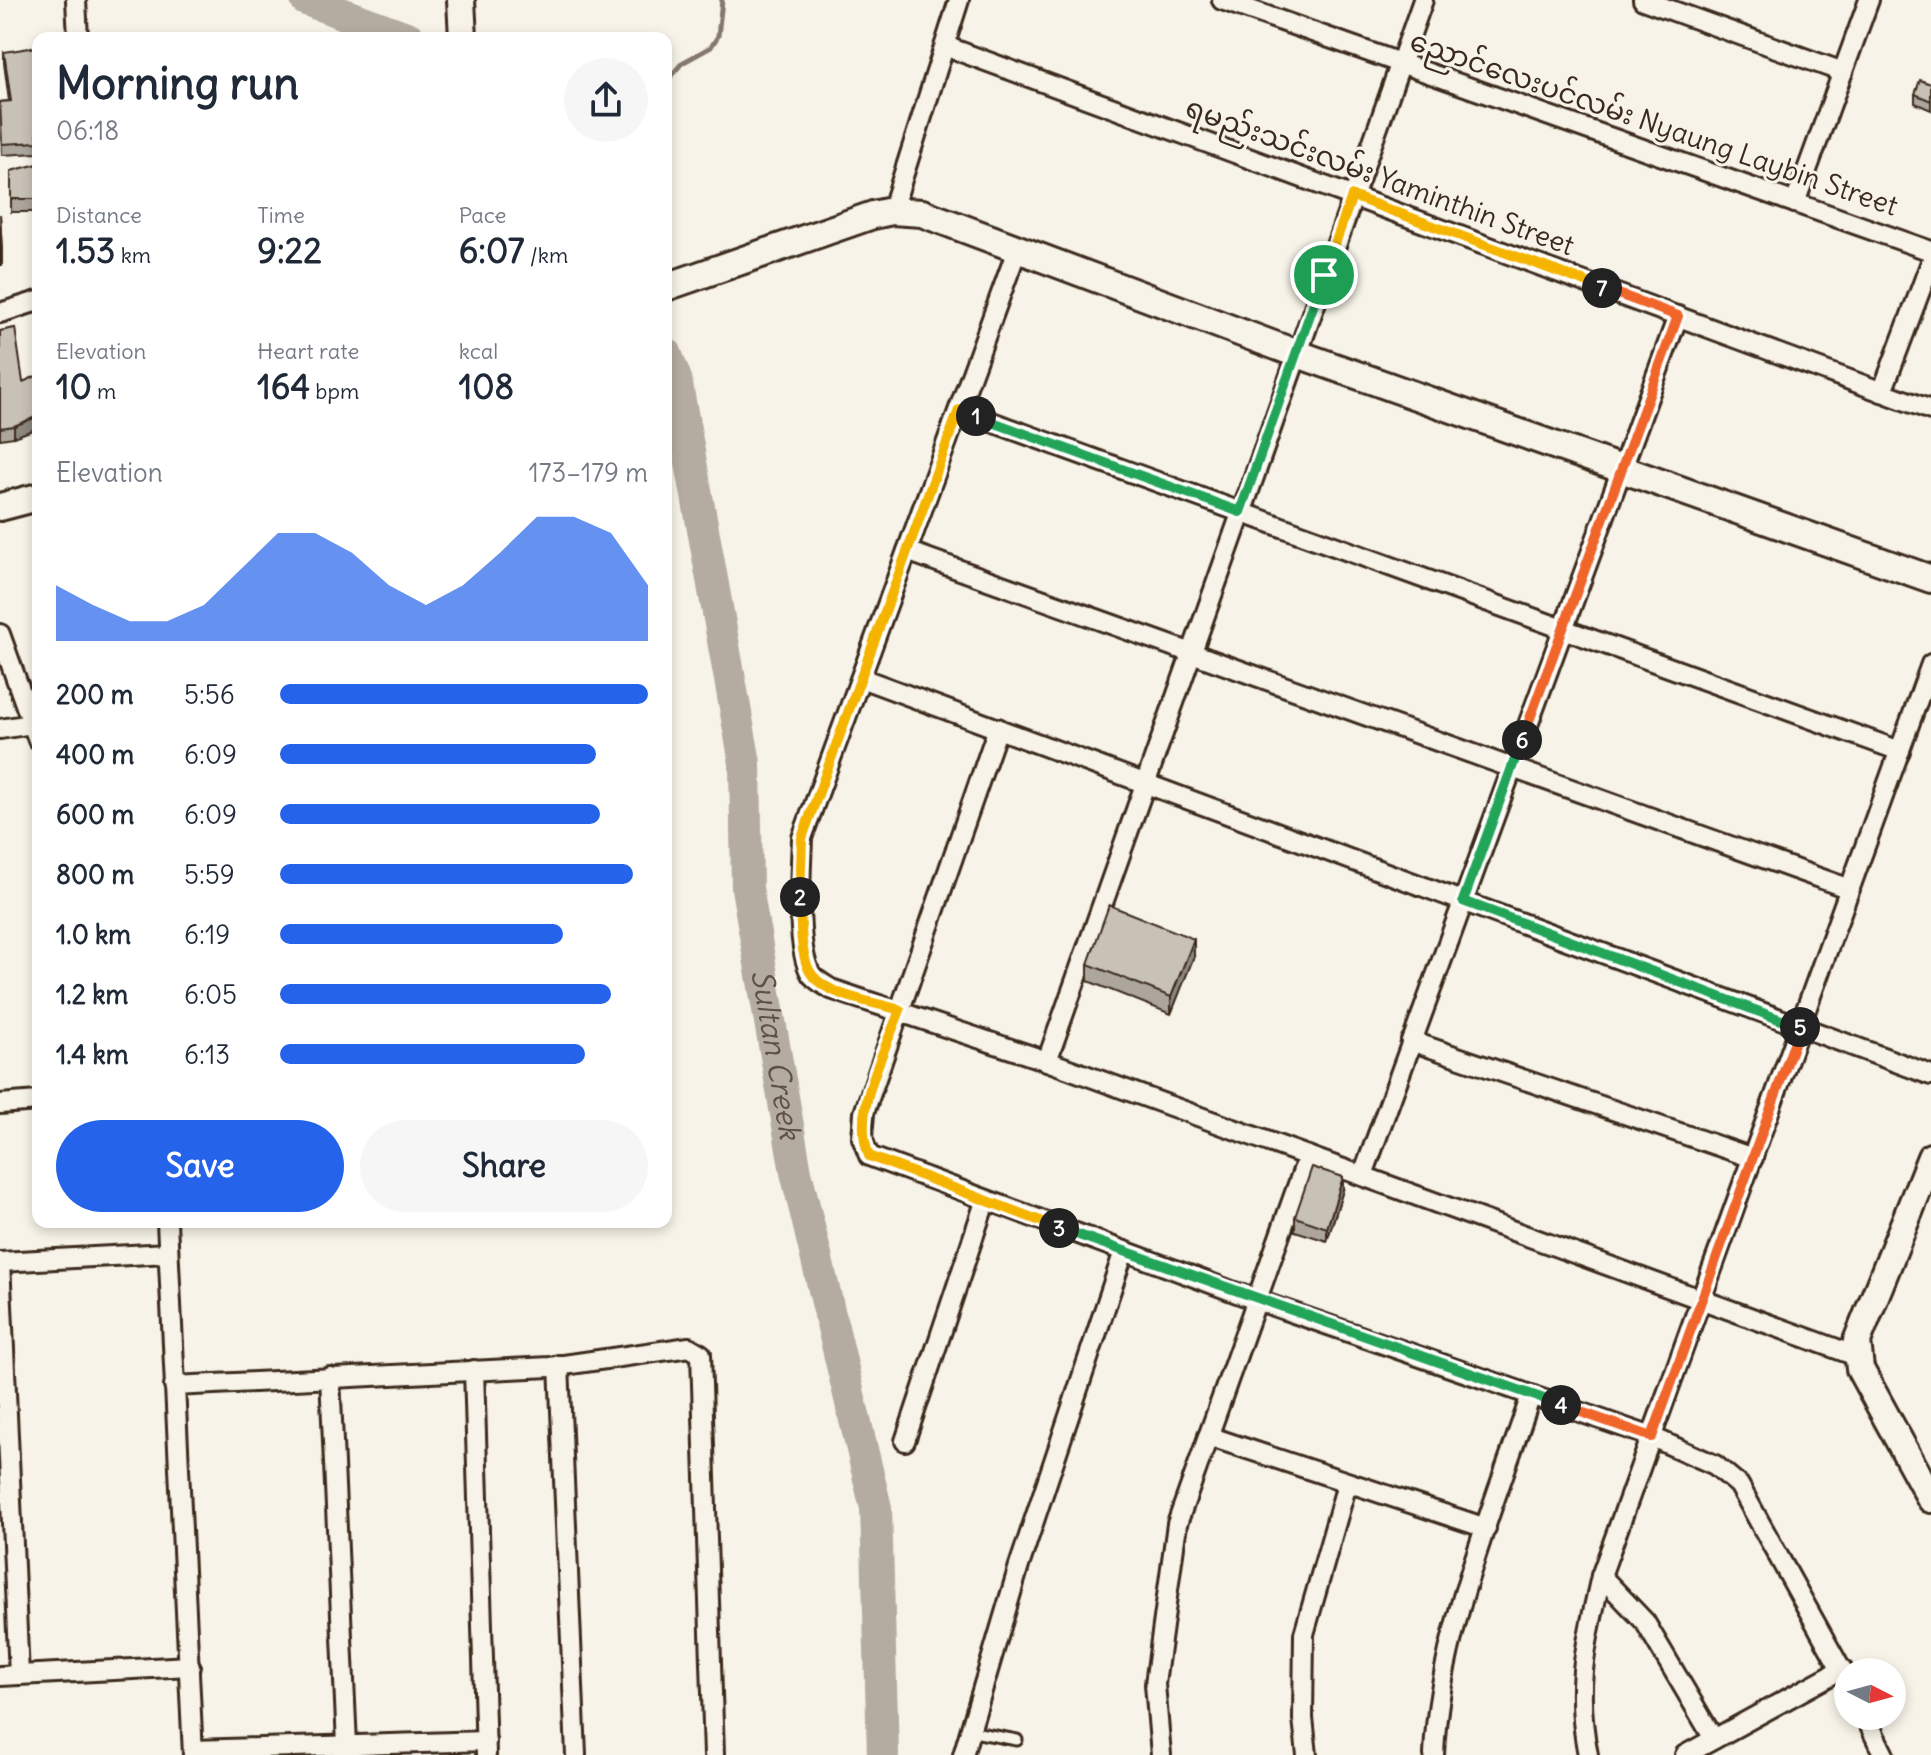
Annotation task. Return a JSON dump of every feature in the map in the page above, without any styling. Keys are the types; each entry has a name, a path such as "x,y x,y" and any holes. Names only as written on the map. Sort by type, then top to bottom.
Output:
{"main road":[{"path":"461,0 463,32"},
{"path":"672,285 892,211 922,213 1295,353 1931,579"},
{"path":"0,507 32,499"},
{"path":"1931,1157 1857,1341 1860,1369 1931,1499"}],"street":[{"path":"76,0 78,32"},
{"path":"892,211 959,0"},
{"name":"ညောင်လေးပင်လမ်း Nyaung Laybin Street","path":"1222,0 1256,6 1400,63 1931,251"},
{"path":"1047,1061 1295,353 1423,0"},
{"path":"1643,0 1843,72"},
{"path":"1795,203 1869,0"},
{"name":"ရမည်းသင်းလမ်း Yaminthin Street","path":"945,46 1931,410"},
{"path":"1017,250 802,838 800,901 805,955 812,976 831,989 1047,1061 1701,1302 1859,1357"},
{"path":"1882,392 1931,262"},
{"path":"0,313 32,303"},
{"path":"1363,1175 1678,316"},
{"path":"959,410 1900,751"},
{"path":"907,551 1850,889"},
{"path":"0,634 32,724"},
{"path":"1588,1755 1580,1714 1580,1669 1601,1576 1931,664"},
{"path":"861,678 1931,1075"},
{"path":"998,728 864,1113 862,1138 869,1156 985,1202 1256,1300 1652,1437 1715,1465 1739,1485 1835,1658"},
{"path":"0,729 32,732"},
{"path":"1411,1041 1753,1158"},
{"path":"0,1104 32,1101"},
{"path":"1161,1755 1155,1684 1177,1524 1308,1156"},
{"path":"905,1441 985,1202"},
{"path":"167,1228 193,1753 347,1745 486,1748 474,1370"},
{"path":"963,1755 968,1731 1124,1251"},
{"path":"19,1675 0,1262 168,1253"},
{"path":"174,1386 559,1365 689,1347 701,1354 714,1755"},
{"path":"559,1365 576,1755"},
{"path":"330,1377 347,1745"},
{"path":"1434,1755 1435,1717 1452,1641 1531,1395"},
{"path":"1208,1436 1486,1528"},
{"path":"1307,1755 1303,1718 1304,1634 1347,1484"},
{"path":"1601,1576 1645,1622 1714,1739"},
{"path":"0,1676 190,1666"},
{"path":"1685,1755 1834,1681"},
{"path":"1872,1730 1884,1755"}],"lane":[{"path":"968,1731 1017,1740"}],"building":[{"path":"32,48 32,142 2,144 0,102 11,101 4,52"},
{"path":"1920,80 1931,84 1931,101 1915,94"},
{"path":"32,166 32,199 11,199 11,171"},
{"path":"15,328 23,382 32,378 32,418 0,428 0,331"},
{"path":"1109,905 1194,939 1171,997 1088,964"},
{"path":"1312,1167 1343,1177 1327,1228 1295,1217"}],"waterway":[{"name":"Sultan Creek","path":"306,0 393,32"},
{"path":"672,75 682,63 711,47 718,36 722,0"},
{"name":"Sultan Creek","path":"672,369 745,763 747,888 796,1172 876,1508 883,1755"}],"route":[{"path":"1352,196 1678,316 1463,901 1801,1026 1652,1437 1256,1300 985,1202 869,1156 862,1138 864,1113 900,1010 831,989 812,976 805,955 800,901 802,838 959,410 1240,512 1324,275 1352,196"}]}
